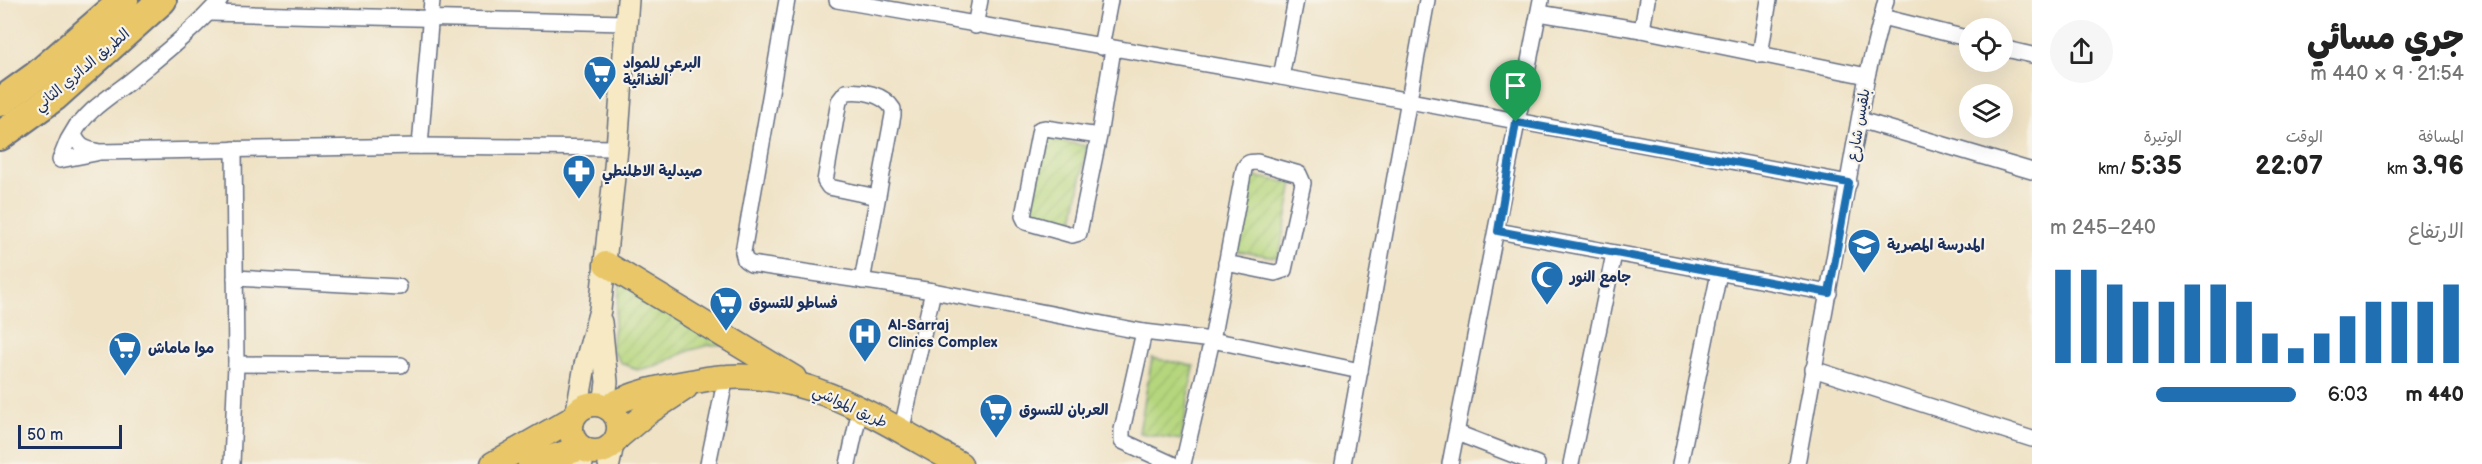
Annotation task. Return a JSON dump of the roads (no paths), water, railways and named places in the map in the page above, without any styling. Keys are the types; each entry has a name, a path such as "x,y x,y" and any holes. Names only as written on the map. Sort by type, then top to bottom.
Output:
{"highway":[{"name":"الطريق الدائري الثاني","path":"0,102 36,76 124,0"},
{"name":"الطريق الدائري الثاني","path":"0,136 54,97 162,0"}],"main road":[{"path":"606,264 808,387"},
{"name":"طريق المواشي","path":"605,406 645,390 726,377 770,379 808,387 860,409 959,464"},
{"name":"طريق المواشي","path":"613,449 647,413 695,382"},
{"path":"493,464 593,404 605,406 618,420 613,449 608,448 530,464"},
{"path":"575,415 571,432 582,454"}],"street":[{"path":"220,0 209,13 80,122 68,140 60,160 99,152 234,148 420,146 616,148"},
{"path":"420,146 432,0"},
{"path":"575,415 585,365 600,310 606,264 628,0"},
{"path":"787,0 743,252 745,260 751,264 933,291 1144,332 1212,340 1360,371"},
{"path":"837,0 975,26 1281,77 1849,183"},
{"path":"975,26 981,0"},
{"path":"1099,136 1040,129 1023,216 1026,222 1072,235 1079,233 1099,136 1110,0"},
{"path":"1281,77 1296,0"},
{"path":"1343,464 1427,0"},
{"path":"1642,30 1647,0"},
{"path":"1760,55 1769,0"},
{"name":"بلقيس شارع","path":"1797,464 1868,76 1886,0"},
{"path":"1450,464 1498,231 1516,122 1540,7 1868,76"},
{"path":"209,13 625,23"},
{"path":"1882,16 1959,36"},
{"path":"2013,51 2032,55"},
{"path":"862,280 877,198 893,109 884,98 855,91 846,92 839,101 825,181 829,187 837,190 877,198"},
{"path":"1860,120 2032,171"},
{"path":"80,122 75,134 80,145 84,149 99,152"},
{"path":"232,464 236,364 234,148"},
{"path":"1183,464 1212,340 1226,263 1246,164 1257,162 1299,174 1303,183 1284,270 1275,273 1226,263"},
{"path":"1498,231 1829,293"},
{"path":"1571,464 1614,254"},
{"path":"1680,464 1719,273"},
{"path":"235,279 399,287"},
{"path":"902,432 933,291"},
{"path":"600,310 607,382 605,406"},
{"path":"1144,332 1122,430 1122,441 1172,464"},
{"path":"236,364 400,365"},
{"path":"1813,369 2032,439"},
{"path":"708,464 726,377"},
{"path":"848,464 860,409"},
{"path":"1457,433 1537,464"}],"place":[{"name":"البرعي للمواد الغذائية","path":"600,101"},
{"name":"صيدلية الاطلنطي","path":"579,200"},
{"name":"المدرسة المصرية","path":"1864,274"},
{"name":"جامع النور","path":"1547,306"},
{"name":"فساطو للتسوق","path":"726,332"},
{"name":"Al-Sarraj Clinics Complex","path":"865,363"},
{"name":"موا ماماش","path":"125,377"},
{"name":"العربان للتسوق","path":"996,439"}]}
